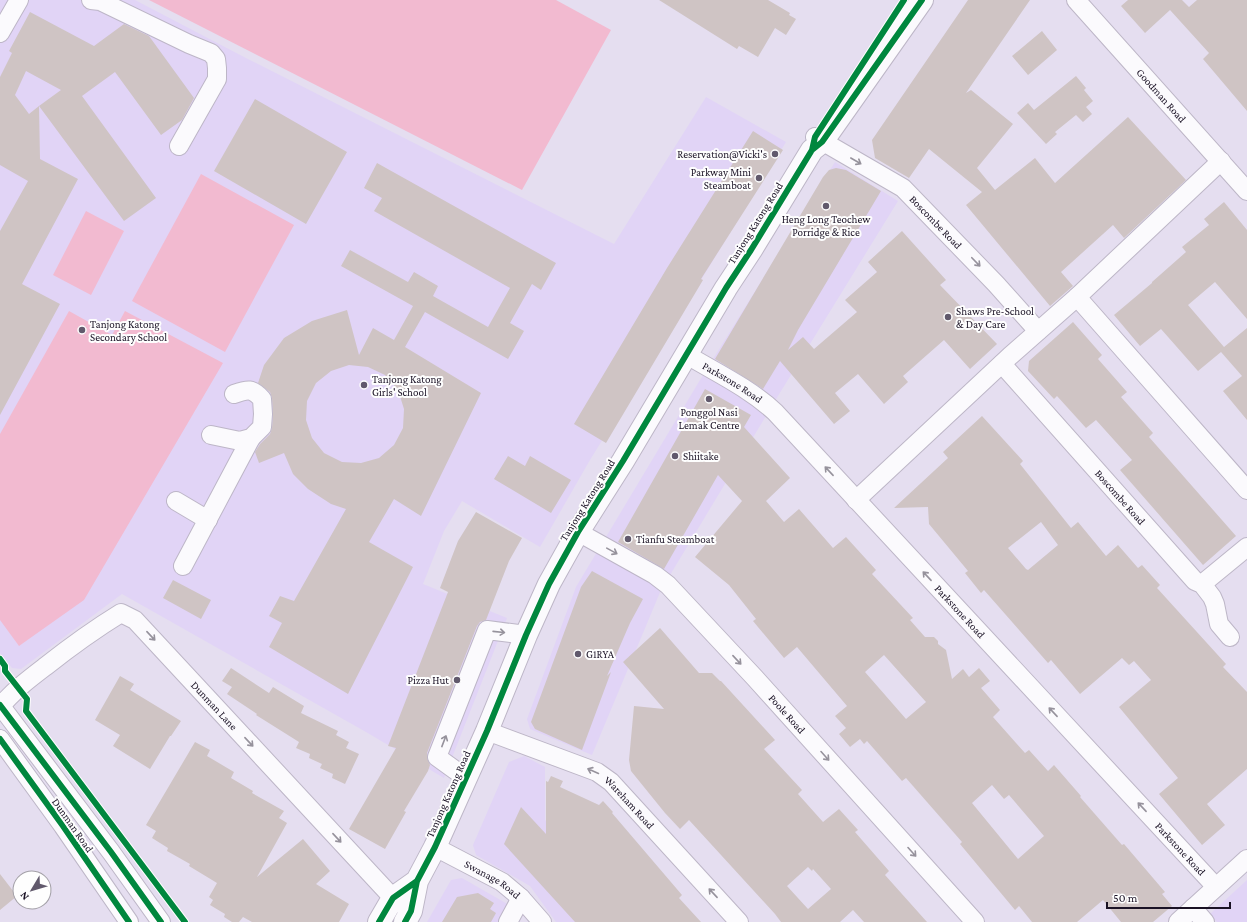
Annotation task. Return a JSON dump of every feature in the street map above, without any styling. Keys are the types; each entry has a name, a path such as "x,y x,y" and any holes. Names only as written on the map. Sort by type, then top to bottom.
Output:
{"main road":[{"name":"Tanjong Katong Road","path":"408,916 417,881 435,847 466,778 549,584 578,532 623,461 726,288 904,0"},
{"name":"Tanjong Katong Road","path":"816,143 922,0"},
{"name":"Tanjong Katong Road","path":"379,922 393,898 417,881"}],"street":[{"path":"0,33 19,0"},
{"path":"91,0 100,1 211,53 216,58 218,68 216,79 179,146"},
{"name":"Goodman Road","path":"1076,0 1247,191"},
{"name":"Boscombe Road","path":"816,143 903,188 996,284 1038,331"},
{"path":"856,500 1002,364 1077,297 1220,161"},
{"path":"1077,297 1247,490"},
{"name":"Parkstone Road","path":"687,355 745,389 762,401 1216,887"},
{"name":"Boscombe Road","path":"1002,364 1195,581 1202,584 1212,597 1215,604 1218,624 1230,637"},
{"path":"183,566 251,438 262,427 262,399 255,392 245,390 234,394"},
{"path":"212,436 240,441 251,438"},
{"path":"176,501 208,520"},
{"name":"Poole Road","path":"578,532 655,575 673,590 975,922"},
{"path":"1202,584 1247,547"},
{"name":"Dunman Lane","path":"0,706 18,688 55,659 121,613 135,620 408,916"},
{"path":"466,778 437,757 487,630 526,635"},
{"name":"Dunman Road","path":"0,706 111,852 161,922"},
{"name":"Wareham Road","path":"487,730 597,772 606,779 739,922"},
{"name":"Dunman Road","path":"0,739 63,826 129,922"},
{"name":"Swanage Road","path":"435,847 502,882 521,898 542,922"},
{"path":"1178,922 1247,859"},
{"path":"508,922 521,898"},
{"path":"1192,908 1205,922"}],"shaded area":[{"path":"0,0 135,0 244,57 614,244 706,97 786,142 590,460 540,547 462,501 444,531 423,584 507,618 444,778 366,732 122,594 21,669 12,668 0,653"},
{"path":"149,0 556,0 611,30 522,190"},
{"path":"835,162 898,201 661,590 592,755 530,729 527,719 576,587 700,380"},
{"path":"201,174 294,225 225,352 132,301"},
{"path":"86,211 124,231 91,295 53,275"},
{"path":"69,311 112,335 125,311 223,363 84,600 19,646 0,620 0,434"},
{"path":"524,756 545,767 545,820 613,894 582,922 556,922 530,886 476,855 473,845 509,762"},
{"path":"462,878 511,906 515,922 427,922 451,880"},
{"path":"1247,880 1247,922 1217,922 1210,914"}],"building":[{"path":"659,0 768,0 790,13 789,15 796,19 786,35 775,28 758,57 739,46 737,49"},
{"path":"968,0 1030,0 966,93 971,90 1013,124 977,168 995,190 1035,158 1055,183 1128,117 1186,180 1124,238 1113,225 1061,272 1073,286 1050,306 966,205 982,192 929,149 909,178 875,158 872,140"},
{"path":"1128,0 1182,0 1189,7 1197,0 1247,0 1247,111 1203,59 1209,53 1170,10 1145,33 1121,6"},
{"path":"30,12 94,46 124,24 149,36 194,98 182,120 161,135 115,72 82,96 156,198 124,221 39,106 40,159 78,179 22,284 60,304 0,415 0,231 28,181 0,165 0,77 12,53 9,51","holes":["26,71 61,90 29,114 15,95"]},
{"path":"1042,31 1057,50 1028,75 1012,56"},
{"path":"1076,76 1086,88 1084,90 1093,101 1086,107 1092,114 1083,122 1076,115 1055,132 1057,134 1046,144 1017,113 1028,103 1034,110"},
{"path":"255,99 347,152 306,224 214,171"},
{"path":"753,131 783,150 701,279 703,280 606,443 574,424 667,268"},
{"path":"377,163 556,263 541,290 532,284 510,323 524,331 508,359 425,312 405,347 481,393 421,516 394,499 369,542 413,567 348,694 269,647 282,623 269,616 280,596 294,601 346,509 331,504 308,489 293,474 284,453 259,463 255,452 260,444 270,434 273,415 272,398 270,392 258,383 264,365 284,338 312,321 347,310 359,355 373,328 394,340 413,306 341,266 350,250 408,282 414,272 438,286 433,296 488,327 510,288 374,211 382,198 364,188","holes":["349,365 368,367 385,375 398,390 404,409 403,428 394,445 379,458 361,463 342,462 324,453 312,438 306,420 307,401 316,383 331,371"]},
{"path":"836,168 846,170 881,191 798,330 788,350 803,337 814,349 857,312 845,300 877,272 868,262 902,231 946,280 940,285 997,344 970,369 944,340 903,376 908,382 884,404 858,374 835,393 850,411 834,424 780,361 763,389 715,359 823,177 829,170"},
{"path":"1224,202 1247,230 1247,319 1215,282 1188,305 1224,347 1247,328 1247,420 1223,391 1242,376 1221,352 1198,371 1161,329 1140,346 1114,315 1186,252 1182,247 1209,225 1204,219"},
{"path":"1073,322 1102,355 1098,359 1127,392 1121,397 1153,433 1149,437 1236,536 1203,565 1120,470 1132,460 1096,420 1086,428 1057,396 1054,399 1028,371 1029,361"},
{"path":"705,389 751,415 744,427 790,478 766,501 784,522 799,509 833,548 846,537 876,570 872,574 913,618 910,620 925,637 934,637 938,641 938,644 946,650 952,679 963,669 969,677 979,668 990,681 981,688 1000,710 993,717 1025,753 1029,750 1048,771 1054,765 1081,796 1080,797 1122,845 1124,844 1165,892 1162,894 1172,906 1153,922 1121,922 1103,900 1077,922 1032,922 1019,906 1015,910 960,844 962,842 906,778 902,781 867,741 864,744 860,739 850,747 839,734 846,728 835,716 847,706 797,647 784,658 753,621 756,619 729,585 695,557 742,501 718,475 664,569 618,542","holes":["884,655 926,702 906,719 865,672","992,785 1004,799 1009,795 1044,836 1018,859 972,803"]},
{"path":"982,416 1023,461 1020,464 1071,528 1078,522 1106,556 1118,545 1138,568 1142,565 1160,585 1157,588 1226,664 1223,667 1247,692 1247,769 1207,804 1225,825 1202,845 1159,794 1178,778 1119,707 1151,680 1134,661 1129,665 1122,658 1080,694 1051,660 1048,663 984,590 981,593 965,573 968,571 929,524 928,507 894,508 948,458 943,452","holes":["1041,522 1058,545 1028,570 1008,548"]},
{"path":"508,456 525,466 530,456 571,480 551,513 494,479"},
{"path":"476,512 522,538 509,561 486,620 480,622 477,626 427,753 427,758 430,765 428,771 404,811 406,812 385,849 349,829 396,748 388,746 448,592 440,588 458,541"},
{"path":"592,571 643,599 630,623 607,676 611,672 582,750 535,729 531,722 581,587"},
{"path":"173,580 211,600 201,619 163,598"},
{"path":"660,628 699,673 712,673 775,740 764,749 802,790 798,794 823,822 839,809 858,830 855,832 889,871 885,875 927,922 864,922 853,910 840,922 781,922 689,820 680,829 631,771 629,760 634,706 664,709 623,662","holes":["808,867 812,871 813,869 831,889 808,909 787,886"]},
{"path":"231,668 269,693 273,687 304,706 301,713 338,731 336,735 349,742 346,748 359,754 345,784 332,778 333,774 320,768 322,764 309,758 310,754 296,748 299,742 256,715 257,714 227,694 232,687 222,681"},
{"path":"120,676 134,684 130,690 181,721 150,769 113,746 120,735 95,720"},
{"path":"195,742 210,750 207,756 234,772 231,778 253,791 252,793 284,811 279,818 287,823 257,877 303,839 330,871 316,884 349,904 339,922 252,922 243,917 239,922 232,922 224,917 225,914 210,905 213,900 209,897 217,883 189,866 190,864 167,851 168,848 152,838 156,831 146,825"},
{"path":"551,776 563,781 560,787 599,805 603,801 682,895 679,898 701,922 575,922 504,844 521,807 546,834 546,781 548,782"},
{"path":"0,874 12,890 12,900 0,910"},
{"path":"478,893 494,903 490,909 496,913 491,922 442,922 457,897"}],"cycle path":[{"path":"812,150 815,137 904,0"},
{"path":"405,922 411,911 417,881 435,847 487,731 526,635 549,584 578,532 623,461 726,288 812,150 822,142 922,0"},
{"path":"0,659 5,666 5,671 27,699 26,711 185,922"},
{"path":"0,705 111,852 161,922"},
{"path":"0,739 63,826 129,922"},
{"path":"379,922 393,898 417,881"}],"place":[{"name":"Reservation@Vicki's","path":"775,154"},
{"name":"Parkway Mini Steamboat","path":"759,178"},
{"name":"Heng Long Teochew Porridge & Rice","path":"826,206"},
{"name":"Shaws Pre-School & Day Care","path":"948,317"},
{"name":"Tanjong Katong Secondary School","path":"82,330"},
{"name":"Tanjong Katong Girls' School","path":"364,385"},
{"name":"Ponggol Nasi Lemak Centre","path":"709,399"},
{"name":"Shiitake","path":"675,456"},
{"name":"Tianfu Steamboat","path":"628,539"},
{"name":"G1RYA","path":"578,654"},
{"name":"Pizza Hut","path":"457,680"}]}
